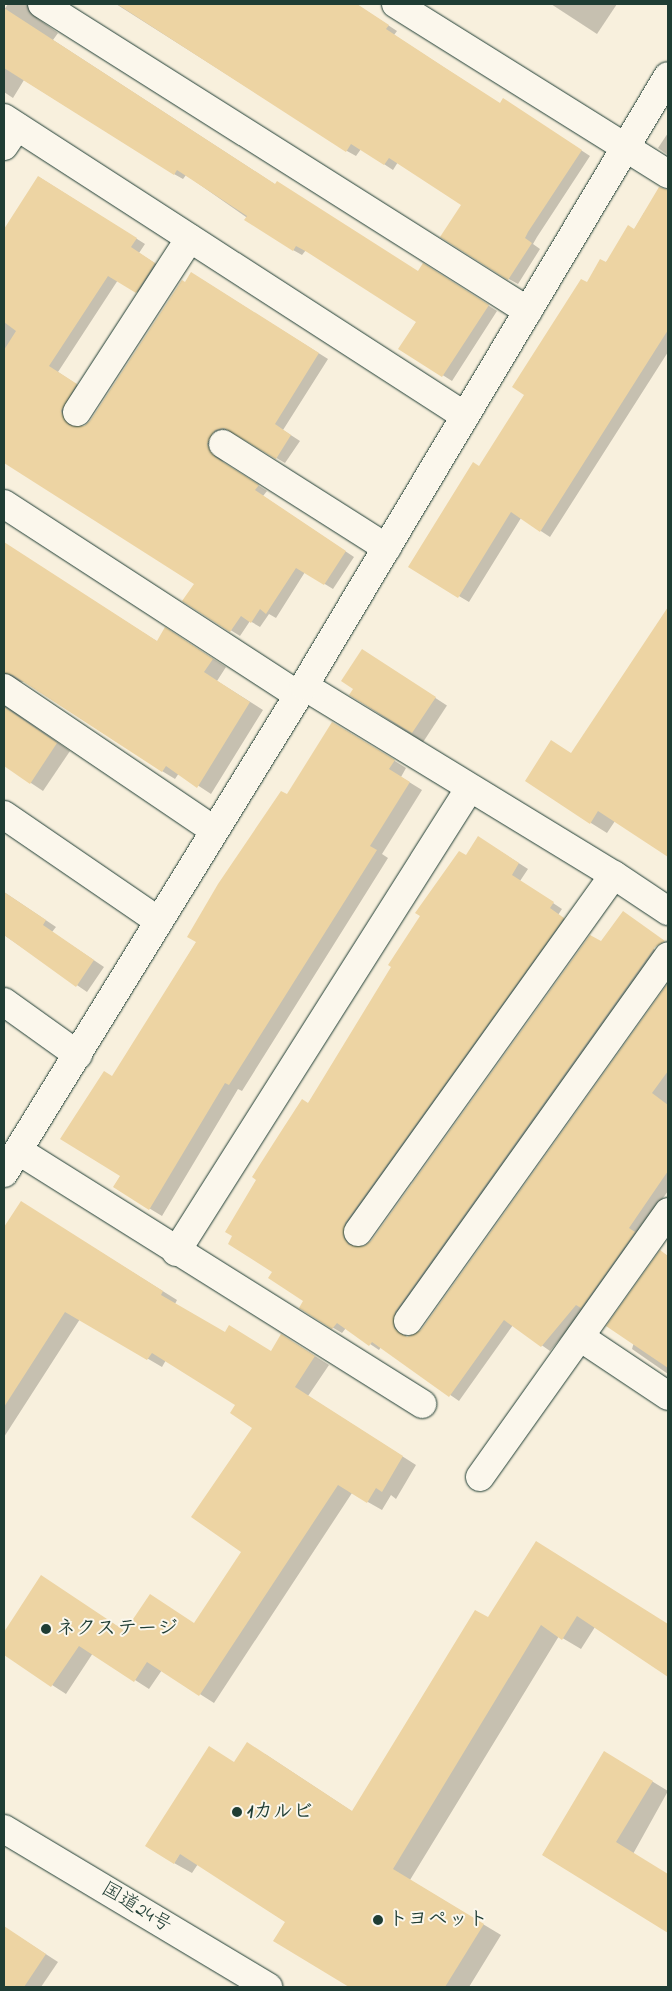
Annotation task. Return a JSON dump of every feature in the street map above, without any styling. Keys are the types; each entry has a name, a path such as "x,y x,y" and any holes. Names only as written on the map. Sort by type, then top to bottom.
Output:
{"main road":[{"path":"42,4 528,311"},
{"path":"396,4 627,146 668,174"},
{"path":"422,1404 176,1252 9,1163 78,1055 214,830 301,691 668,76"},
{"path":"8,130 190,238 465,416"},
{"path":"77,412 190,238"},
{"path":"223,444 387,548"},
{"path":"7,514 301,691 470,788 614,875 668,911"},
{"path":"4,688 214,830"},
{"path":"176,1252 470,788"},
{"path":"4,815 159,921"},
{"path":"358,1232 614,875"},
{"path":"408,1320 668,956"},
{"path":"4,1002 78,1055"},
{"path":"480,1477 668,1212"},
{"path":"580,1337 668,1396"},
{"name":"国道24号","path":"4,1829 268,1987"}],"building":[{"path":"117,4 357,4 389,25 386,29 444,67 500,103 503,98 582,150 528,232 525,238 532,243 508,280 440,237 461,205 389,158 384,165 351,144 346,152"},
{"path":"4,8 275,184 277,181 418,271 423,263 489,305 442,377 398,349 416,322 307,252 296,246 293,251 244,220 247,216 177,170 174,175 4,68"},
{"path":"38,176 137,238 131,247 155,263 136,293 108,276 49,366 77,384 61,411 69,425 84,426 90,421 182,280 185,282 191,272 319,353 275,424 291,435 276,459 224,428 215,430 207,444 215,457 259,485 255,490 346,551 324,585 296,568 266,614 260,609 251,623 241,616 230,632 182,601 194,584 4,463 4,350 16,331 4,322 4,229"},
{"path":"659,187 668,190 668,330 540,532 511,512 458,598 408,567 473,462 479,466 524,395 512,387 581,279 587,282 600,259 606,262 628,225 634,229"},
{"path":"4,542 157,641 165,627 213,659 204,672 250,702 197,788 166,766 162,772 13,675 4,673"},
{"path":"668,607 668,857 598,811 590,824 525,781 551,740 571,753"},
{"path":"362,649 436,697 412,733 349,695 353,689 341,681"},
{"path":"4,707 57,743 30,784 4,766"},
{"path":"332,722 395,760 389,769 410,782 370,846 377,850 229,1085 225,1083 149,1210 113,1187 120,1176 60,1139 104,1071 112,1076 196,942 187,937 218,884 281,791 287,794"},
{"path":"478,836 519,863 512,875 554,902 550,908 564,918 345,1223 344,1238 349,1245 364,1246 371,1241 590,935 601,941 623,911 665,941 655,947 395,1312 394,1328 407,1337 421,1330 668,983 668,1071 652,1093 668,1105 668,1171 629,1228 635,1232 581,1308 576,1305 541,1347 504,1320 449,1397 372,1342 369,1346 337,1323 332,1329 299,1308 303,1301 268,1278 272,1272 228,1244 232,1236 225,1232 256,1180 252,1177 302,1099 308,1103 391,967 388,965 420,916 415,913 459,851 466,855"},
{"path":"4,892 46,920 43,925 94,960 76,987 4,935"},
{"path":"21,1201 163,1291 161,1295 225,1332 229,1325 271,1351 281,1334 315,1356 295,1387 403,1456 382,1492 376,1488 367,1503 338,1485 199,1696 147,1662 134,1682 79,1646 51,1687 4,1655 4,1632 41,1575 125,1631 150,1594 194,1623 241,1552 191,1517 252,1428 230,1413 235,1405 152,1353 147,1360 65,1312 4,1407 4,1227"},
{"path":"660,1250 668,1256 668,1368 606,1326"},
{"path":"536,1541 668,1624 668,1677 577,1616 562,1640 541,1625 393,1869 484,1924 445,1987 349,1987 273,1941 285,1922 180,1854 174,1864 145,1846 209,1746 234,1762 247,1742 352,1811 475,1610 488,1617"},
{"path":"604,1751 653,1781 616,1842 668,1874 668,1933 542,1855"},
{"path":"4,1926 46,1954 24,1987 4,1987"}],"place":[{"name":"ネクステージ","path":"46,1629"},
{"name":"1カルビ","path":"237,1812"},
{"name":"トヨペット","path":"378,1920"}]}
